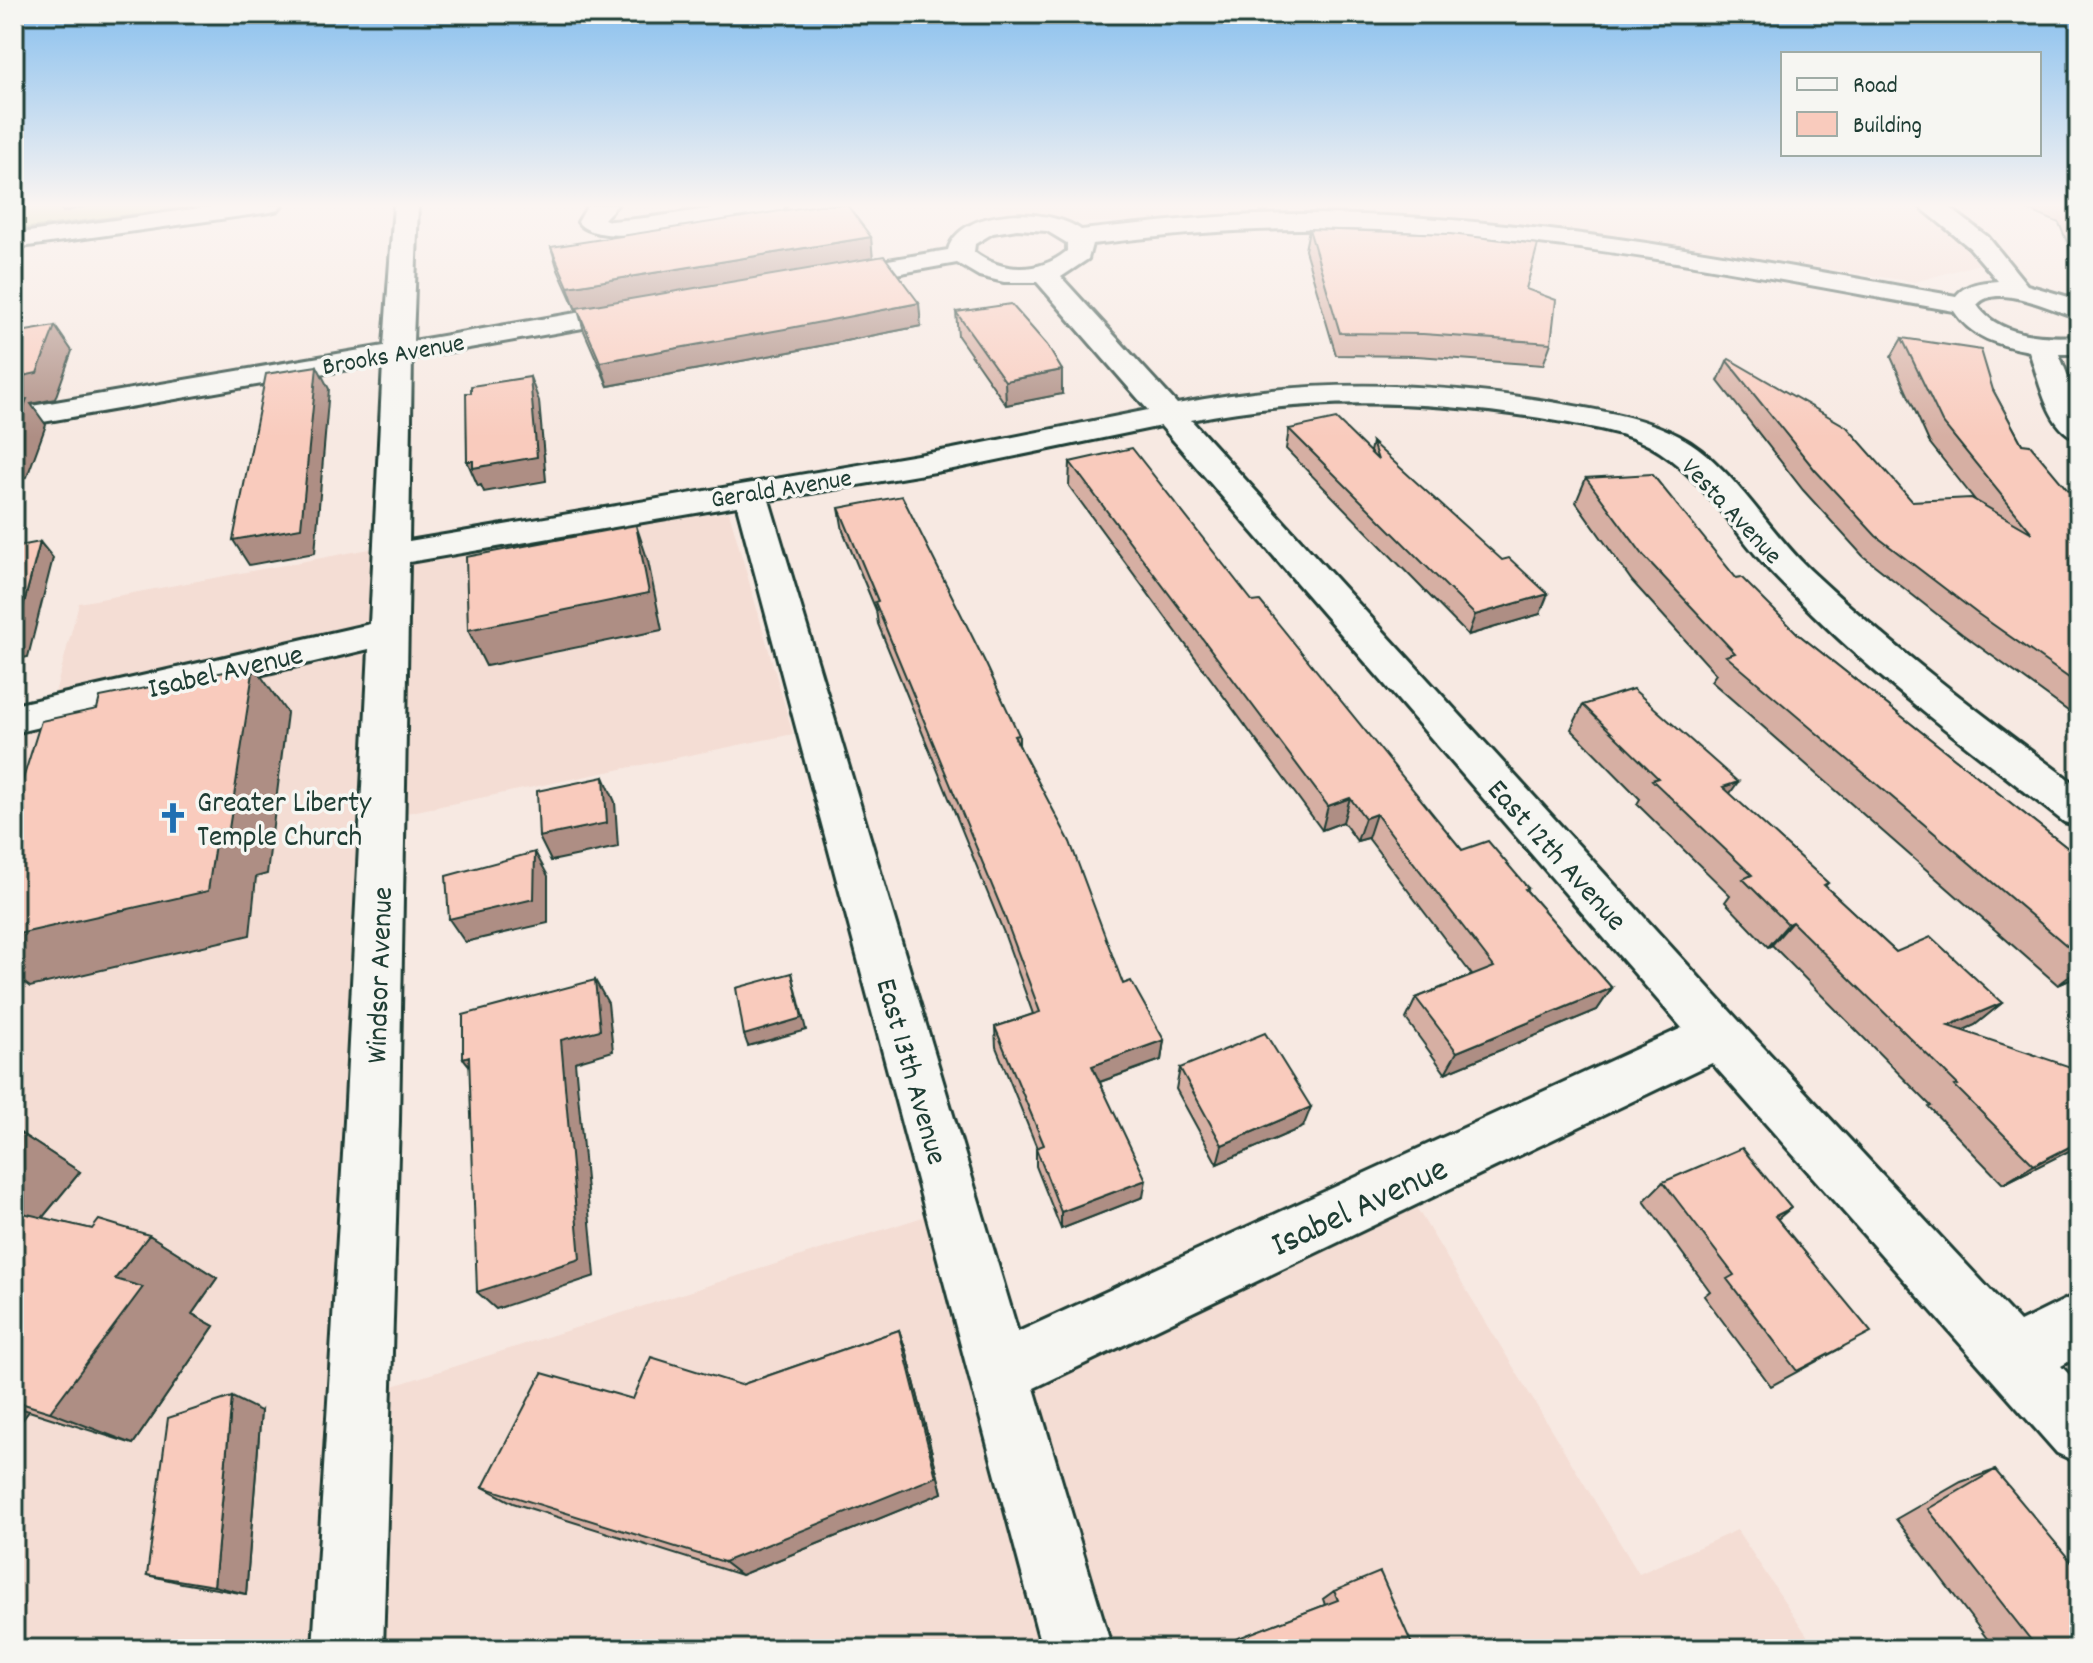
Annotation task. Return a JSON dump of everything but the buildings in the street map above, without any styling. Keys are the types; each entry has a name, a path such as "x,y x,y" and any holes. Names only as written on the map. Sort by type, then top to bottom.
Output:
{"street":[{"name":"Windsor Avenue","path":"348,1649 372,1136 402,283"},
{"name":"East 12th Avenue","path":"1051,283 1719,1035 2079,1431"},
{"path":"1830,283 1963,305"},
{"path":"2012,283 2018,291"},
{"path":"2079,310 2049,298 2018,291 1984,290 1965,298 1963,305 1967,314 1996,332 2041,345 2079,345"},
{"name":"Brooks Avenue","path":"14,418 664,306"},
{"path":"2041,345 2069,417 2079,430"},
{"name":"Vesta Avenue","path":"1166,414 1298,395 1389,393 1516,404 1621,424 1669,443 1704,470 1782,563 1844,623 1924,691 2079,810"},
{"name":"Gerald Avenue","path":"393,554 953,459 1166,414"},
{"name":"East 13th Avenue","path":"750,492 1077,1649"},
{"name":"Isabel Avenue","path":"14,719 389,632"},
{"name":"Isabel Avenue","path":"998,1373 1719,1035"},
{"path":"2014,1358 2079,1323"}],"shaded area":[{"path":"729,512 793,734 377,819 346,1401 951,1208 1003,1368 1413,1202 1639,1574 1737,1530 1816,1649 14,1649 14,718 51,708 79,603 391,545 410,553"}],"place":[{"name":"Greater Liberty Temple Church","path":"173,818"}]}
